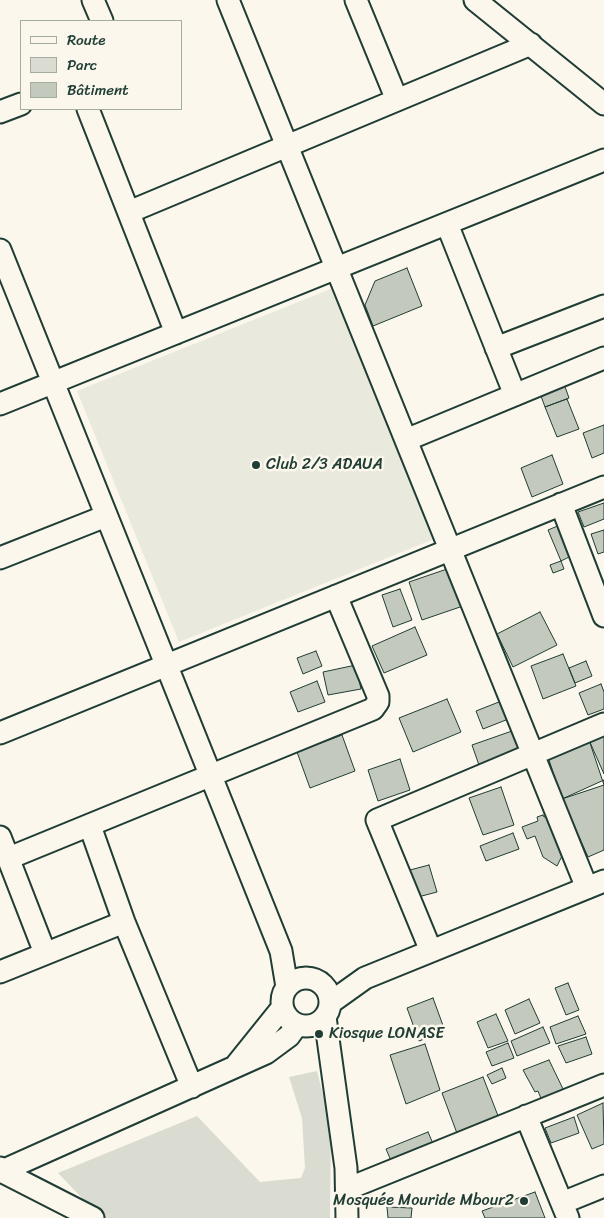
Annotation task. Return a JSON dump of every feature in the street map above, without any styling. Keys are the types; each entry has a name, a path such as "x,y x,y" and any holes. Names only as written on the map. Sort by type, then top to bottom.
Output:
{"street":[{"path":"93,0 102,20"},
{"path":"0,1170 232,1070 279,1045 301,1025 319,1022 328,1010 365,978 596,885 533,754 228,0"},
{"path":"356,0 397,100"},
{"path":"476,0 604,104"},
{"path":"128,212 531,44"},
{"path":"0,112 20,104"},
{"path":"88,110 176,333"},
{"path":"0,404 604,160"},
{"path":"447,224 515,395"},
{"path":"0,250 281,951 287,987"},
{"path":"496,348 604,306"},
{"path":"406,440 604,358"},
{"path":"0,733 604,487"},
{"path":"561,504 604,616"},
{"path":"0,558 106,516"},
{"path":"9,858 211,777 373,709 378,702 378,696 336,596"},
{"path":"430,952 377,820 604,724"},
{"path":"90,826 124,922 192,1087"},
{"path":"0,837 45,954"},
{"path":"0,972 124,922"},
{"path":"281,951 329,996 328,1010 332,1056 346,1168 347,1218"},
{"path":"332,1056 301,1025 290,1021 282,1008 281,1001 287,987 299,978 314,980 365,978"},
{"path":"232,1070 282,1008"},
{"path":"347,1189 604,1085"},
{"path":"526,1116 565,1210 604,1186"},
{"path":"0,1170 93,1218"}],"shaded area":[{"name":"Club 2/3 ADAUA","path":"333,288 434,539 179,642 77,391"}],"green space":[{"path":"317,1071 331,1127 330,1218 101,1218 58,1173 197,1116 260,1182 301,1178 305,1168 302,1118 289,1077"}],"building":[{"path":"407,268 422,306 373,326 365,305 375,281"},
{"path":"563,381 569,398 545,407 541,396 545,395 542,388"},
{"path":"567,399 579,429 557,437 545,407"},
{"path":"604,425 604,453 592,458 583,433"},
{"path":"552,455 563,484 532,497 521,468"},
{"path":"604,503 604,519 584,527 578,512"},
{"path":"560,525 573,555 561,561 548,530"},
{"path":"604,530 604,552 598,554 591,534"},
{"path":"561,561 564,569 553,573 550,565"},
{"path":"450,568 463,606 422,620 409,582"},
{"path":"400,589 412,620 393,627 382,595"},
{"path":"540,612 557,645 513,667 497,634"},
{"path":"415,627 427,655 384,673 372,646"},
{"path":"316,651 322,666 303,674 297,658"},
{"path":"563,654 576,686 543,699 531,666"},
{"path":"586,661 592,676 575,683 569,668"},
{"path":"356,665 361,689 328,695 323,672"},
{"path":"317,681 325,702 298,712 290,692"},
{"path":"601,684 604,692 604,709 588,715 579,693"},
{"path":"447,699 461,732 413,752 399,718"},
{"path":"504,700 511,718 483,729 476,711"},
{"path":"512,731 520,754 480,768 472,745"},
{"path":"342,735 355,771 310,788 297,752"},
{"path":"604,735 604,774 589,740"},
{"path":"589,740 604,785 562,799 547,754"},
{"path":"400,759 410,790 378,801 368,770"},
{"path":"604,780 604,850 588,857 562,799"},
{"path":"501,787 514,825 483,835 469,798"},
{"path":"543,815 544,817 549,816 563,854 557,866 543,857 535,836 527,839 522,827 538,821 537,817"},
{"path":"513,833 519,849 486,861 480,846"},
{"path":"429,865 437,892 418,897 410,870"},
{"path":"568,983 579,1010 566,1015 555,988"},
{"path":"433,998 445,1031 419,1041 407,1008"},
{"path":"529,999 540,1023 515,1034 505,1010"},
{"path":"496,1014 508,1041 488,1048 477,1022"},
{"path":"578,1016 586,1034 556,1044 550,1027"},
{"path":"543,1027 550,1043 517,1056 511,1041"},
{"path":"586,1037 592,1054 566,1063 558,1046"},
{"path":"508,1043 514,1058 492,1066 486,1052"},
{"path":"425,1044 440,1090 406,1104 390,1055"},
{"path":"549,1060 564,1091 542,1101 538,1091 535,1092 523,1070"},
{"path":"502,1068 506,1078 492,1084 487,1075"},
{"path":"483,1077 500,1121 458,1136 442,1093"},
{"path":"603,1103 604,1144 592,1149 577,1115"},
{"path":"574,1117 579,1133 551,1143 545,1128"},
{"path":"428,1132 434,1146 392,1163 386,1149"},
{"name":"Mosquée Mouride Mbour2","path":"535,1192 545,1218 485,1218 482,1211"},
{"path":"387,1207 412,1208 411,1218 388,1218"}],"place":[{"name":"Club 2/3 ADAUA","path":"256,465"},
{"name":"Kiosque LONASE","path":"319,1034"},
{"name":"Mosquée Mouride Mbour2","path":"524,1201"}]}
